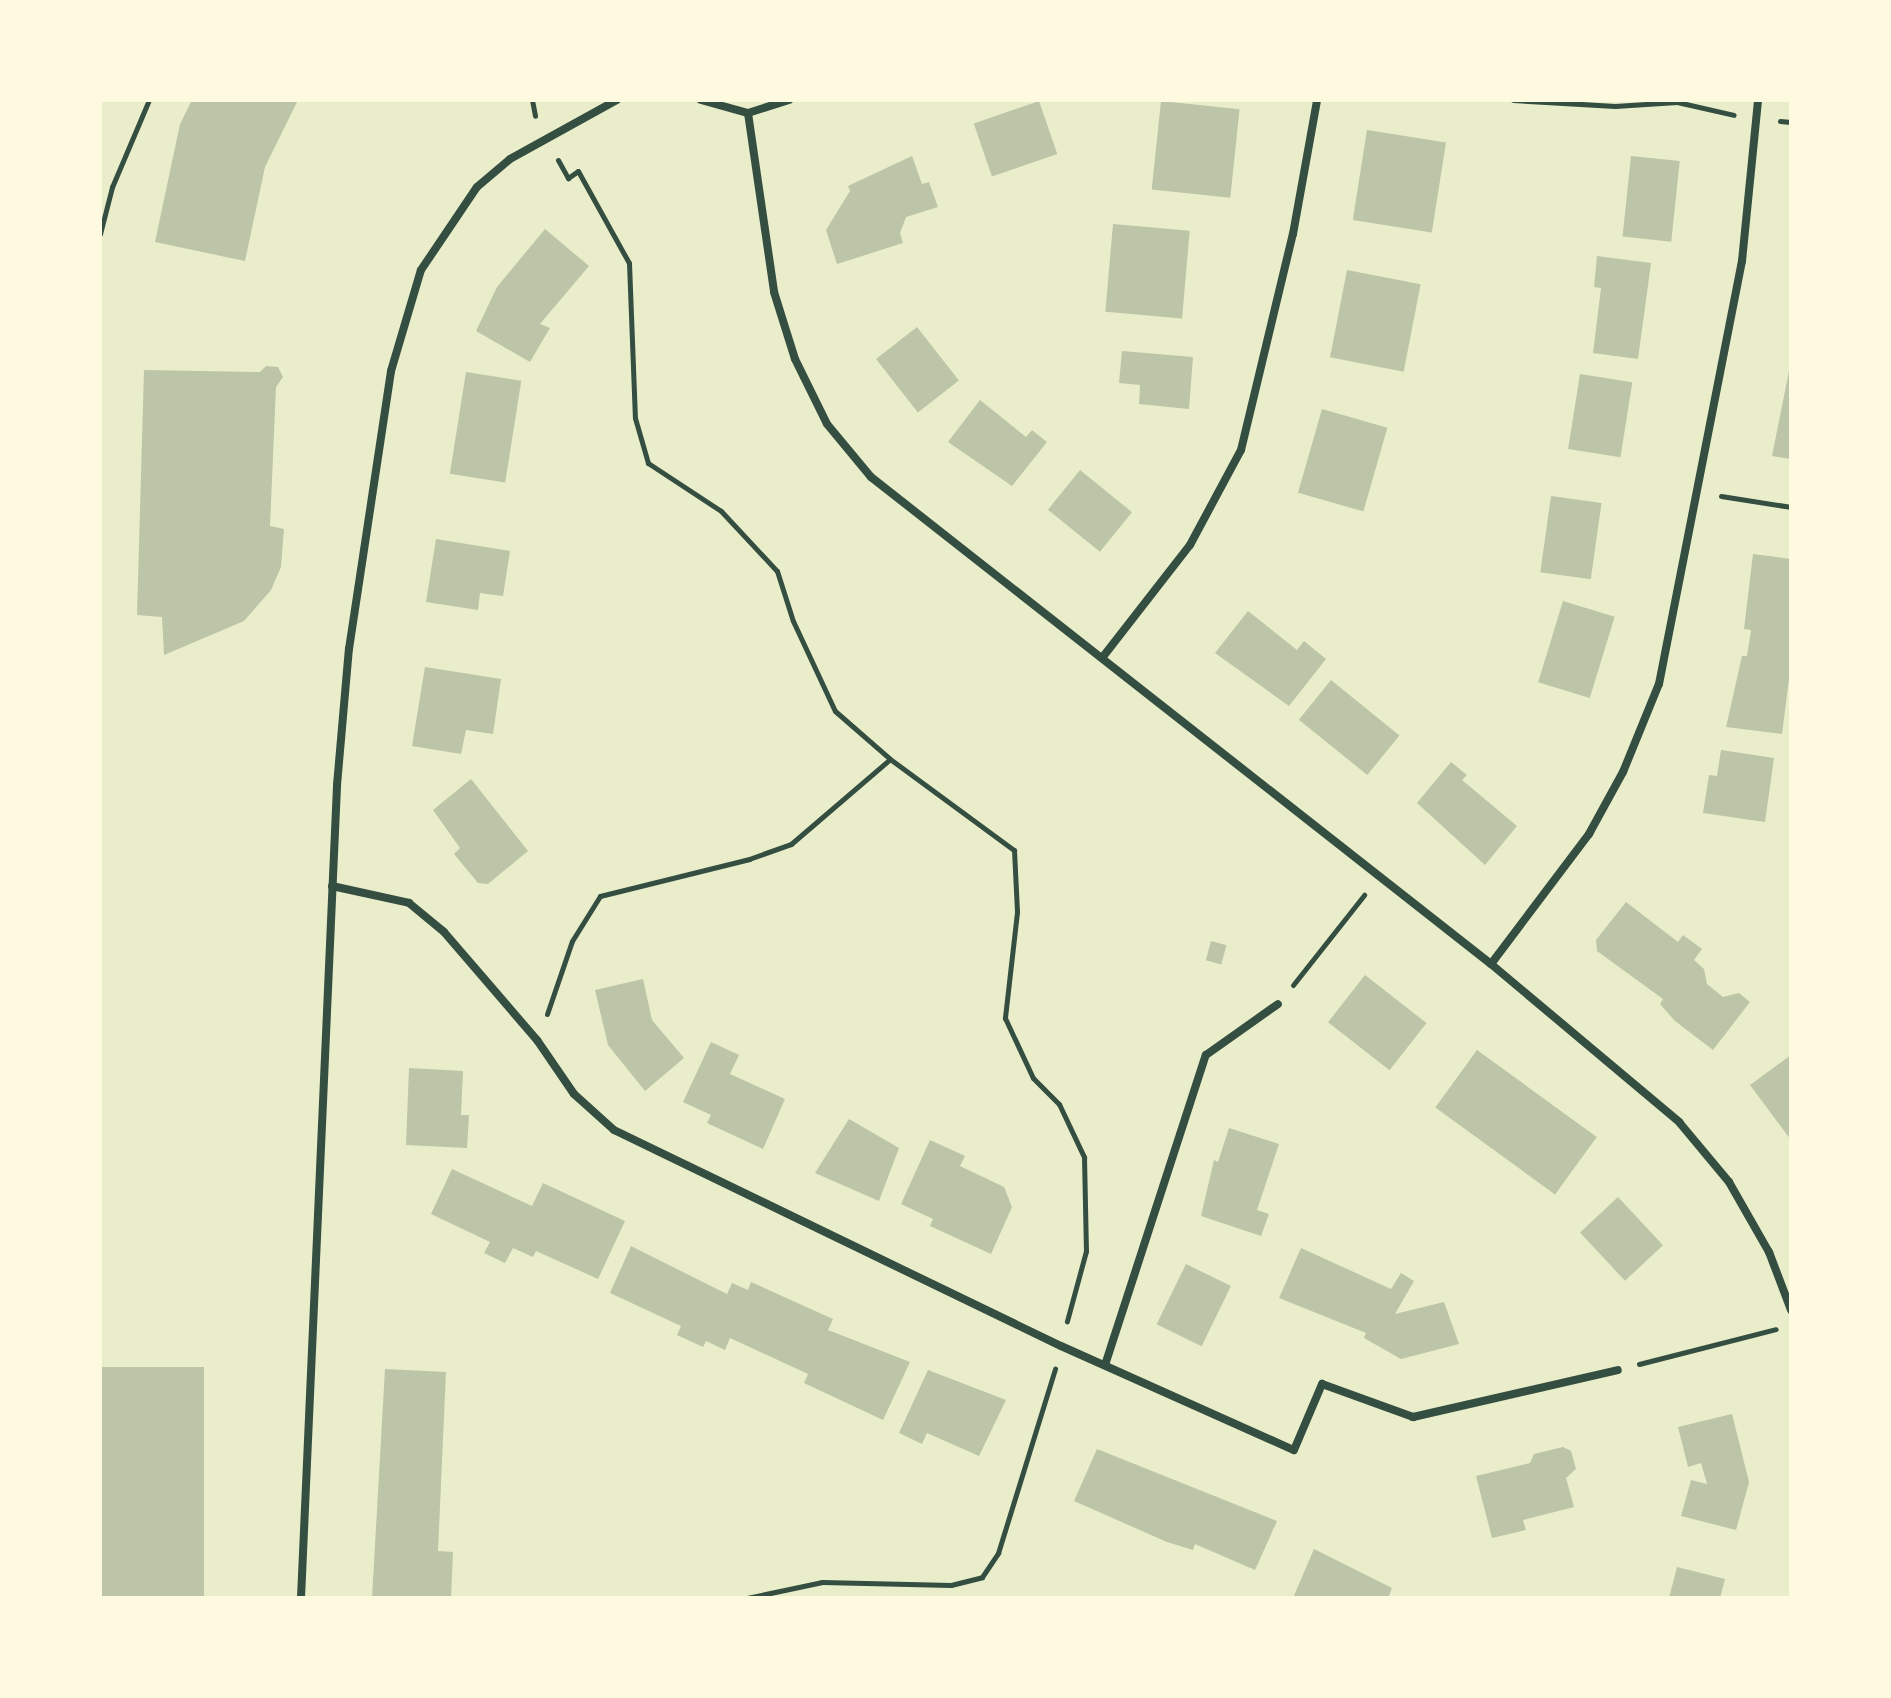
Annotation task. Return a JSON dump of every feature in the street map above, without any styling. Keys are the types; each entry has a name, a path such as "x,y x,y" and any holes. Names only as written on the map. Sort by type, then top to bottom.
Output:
{"street":[{"path":"301,1598 332,886 349,649 369,496 403,320 421,270 450,221 499,168 617,100"},
{"path":"701,100 748,113 789,100"},
{"path":"1102,658 1190,545 1241,450 1290,249 1317,100"},
{"path":"1491,964 1589,834 1623,772 1659,684 1742,261 1758,100"},
{"path":"748,113 774,292 795,359 827,424 871,477 1491,964 1679,1122 1729,1182 1769,1252 1791,1310"},
{"path":"332,886 409,903 444,932 537,1040 574,1094 614,1130 1061,1346 1294,1450 1322,1384 1413,1417 1618,1370"},
{"path":"1105,1365 1206,1055 1278,1004"}],"path":[{"path":"100,234 112,187 149,100"},
{"path":"1513,100 1615,106 1677,102 1757,118"},
{"path":"546,140 568,178 578,171 629,263 635,418 648,463 721,511 777,571 793,621 835,711 890,759 1014,850 1017,912 1005,1018 1033,1078 1059,1104 1084,1157 1086,1251 1040,1428 998,1553 982,1577 951,1585 822,1582 747,1598"},
{"path":"1699,492 1791,507"},
{"path":"537,1040 572,941 600,896 749,859 791,844 890,759"},
{"path":"1278,1004 1379,876"},
{"path":"1618,1370 1791,1326"}],"building":[{"path":"192,100 298,100 265,167 245,261 155,242 180,124"},
{"path":"1039,101 1057,154 992,176 974,123"},
{"path":"1161,101 1240,109 1230,198 1152,190"},
{"path":"1367,130 1446,143 1432,232 1353,220"},
{"path":"912,156 922,184 929,182 938,207 906,217 900,233 903,243 837,264 826,230 850,191 848,186"},
{"path":"1631,156 1680,161 1671,242 1623,237"},
{"path":"1113,224 1190,231 1182,318 1105,312"},
{"path":"545,229 589,266 540,324 550,328 530,362 476,331 497,287"},
{"path":"1597,256 1651,263 1638,359 1593,353 1601,288 1594,287"},
{"path":"1347,270 1421,284 1404,372 1330,357"},
{"path":"917,327 959,381 918,413 876,359"},
{"path":"1122,351 1193,357 1189,409 1139,404 1140,385 1119,383"},
{"path":"266,366 278,367 283,377 276,387 270,526 284,529 281,567 271,590 244,621 164,655 162,617 137,615 144,370 260,372"},
{"path":"1791,371 1791,459 1772,456"},
{"path":"466,372 521,381 505,482 450,474"},
{"path":"1580,374 1632,382 1620,457 1568,449"},
{"path":"980,400 1026,437 1032,430 1047,442 1012,486 948,442"},
{"path":"1322,409 1387,428 1363,511 1298,493"},
{"path":"1080,470 1132,512 1100,552 1048,510"},
{"path":"1551,496 1602,503 1591,579 1540,572"},
{"path":"436,539 510,551 503,596 480,593 478,610 426,602"},
{"path":"1753,554 1791,559 1791,663 1782,734 1726,727 1742,656 1747,656 1751,630 1744,629"},
{"path":"1563,601 1615,617 1590,698 1538,682"},
{"path":"1248,611 1297,650 1304,641 1326,659 1289,706 1215,653"},
{"path":"425,667 501,679 493,734 466,730 461,754 412,746"},
{"path":"1331,680 1399,735 1367,775 1299,720"},
{"path":"1721,750 1774,758 1765,822 1703,813 1709,775 1717,776"},
{"path":"1451,762 1467,775 1462,780 1517,826 1485,865 1417,803"},
{"path":"471,779 528,851 488,884 478,883 454,854 460,848 433,810"},
{"path":"1626,902 1678,942 1683,935 1702,949 1694,960 1704,969 1707,984 1723,997 1739,993 1750,1002 1713,1050 1675,1021 1660,1004 1663,999 1597,951 1596,940"},
{"path":"1211,941 1226,945 1221,964 1206,960"},
{"path":"1365,975 1426,1023 1390,1070 1328,1022"},
{"path":"643,979 652,1020 684,1058 645,1091 608,1045 595,990"},
{"path":"711,1042 739,1055 730,1074 785,1099 763,1149 707,1123 711,1115 683,1102"},
{"path":"1477,1050 1597,1137 1555,1194 1435,1107"},
{"path":"1791,1055 1791,1140 1750,1085"},
{"path":"409,1068 463,1071 461,1115 469,1115 467,1148 406,1145"},
{"path":"849,1119 899,1148 879,1201 815,1173"},
{"path":"1229,1128 1279,1144 1257,1210 1269,1214 1261,1236 1201,1216 1214,1160 1218,1162"},
{"path":"930,1140 965,1156 960,1166 1004,1187 1012,1207 991,1254 930,1226 933,1219 901,1204"},
{"path":"452,1169 532,1206 543,1183 625,1221 598,1279 536,1251 533,1257 513,1248 505,1263 484,1253 490,1242 431,1214"},
{"path":"1618,1197 1663,1245 1625,1281 1580,1232"},
{"path":"631,1246 727,1294 732,1283 748,1290 751,1282 833,1319 828,1330 910,1362 883,1420 804,1383 808,1374 730,1338 725,1350 706,1341 703,1347 677,1335 681,1326 610,1293"},
{"path":"1301,1248 1391,1289 1401,1273 1414,1281 1395,1314 1444,1302 1459,1344 1401,1359 1364,1338 1366,1333 1279,1298"},
{"path":"1186,1264 1231,1286 1202,1346 1157,1324"},
{"path":"100,1367 204,1367 204,1598 100,1598"},
{"path":"385,1369 446,1372 438,1551 453,1552 451,1598 372,1598"},
{"path":"928,1370 1006,1400 979,1456 927,1433 922,1444 899,1433"},
{"path":"1732,1414 1749,1482 1736,1530 1681,1516 1691,1480 1707,1484 1701,1463 1688,1467 1678,1427"},
{"path":"1563,1447 1571,1451 1576,1469 1566,1478 1574,1507 1523,1520 1526,1530 1492,1538 1476,1476 1530,1463 1534,1454"},
{"path":"1097,1449 1277,1521 1255,1570 1195,1544 1193,1550 1167,1542 1074,1501"},
{"path":"1314,1549 1392,1588 1388,1598 1293,1598"},
{"path":"1677,1567 1725,1579 1720,1598 1669,1598"}]}
